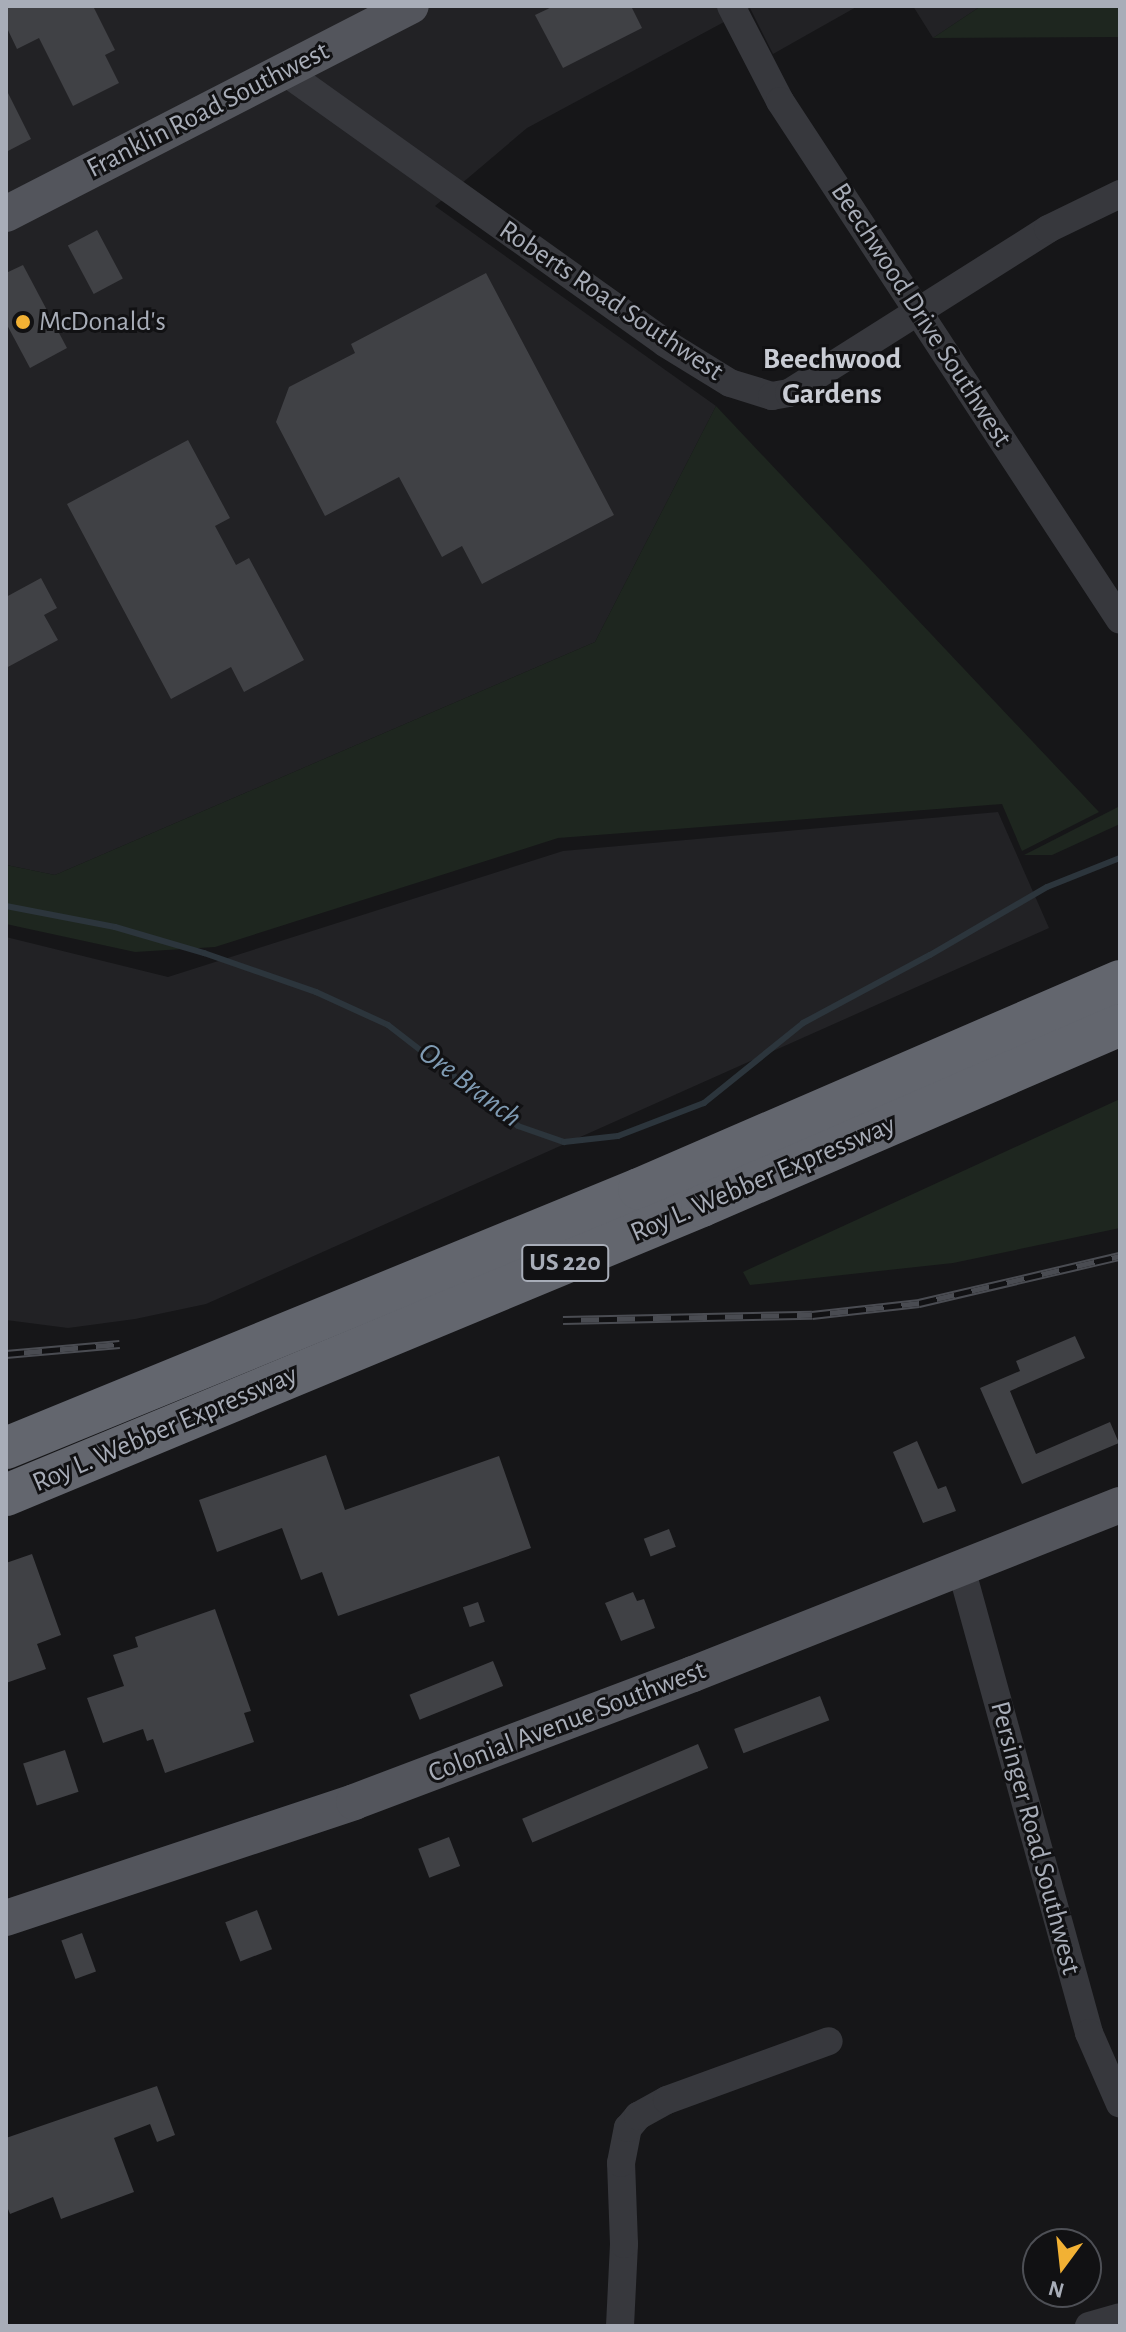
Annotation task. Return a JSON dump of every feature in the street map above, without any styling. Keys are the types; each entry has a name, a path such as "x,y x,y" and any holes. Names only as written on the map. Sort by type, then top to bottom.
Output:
{"highway":[{"name":"Roy L. Webber Expressway","path":"6,1448 639,1189 1120,981"},
{"name":"Roy L. Webber Expressway","path":"6,1495 674,1217 1120,1025"}],"main road":[{"name":"Franklin Road Southwest","path":"6,214 411,6"},
{"name":"Colonial Avenue Southwest","path":"6,1918 354,1802 707,1669 1120,1505"}],"street":[{"name":"Beechwood Drive Southwest","path":"731,6 780,101 1120,620"},
{"name":"Roberts Road Southwest","path":"284,71 665,343 712,374 758,394 789,393 1048,229 1120,194"},
{"name":"Persinger Road Southwest","path":"961,1568 1089,2033 1120,2104"},
{"path":"620,2326 624,2244 621,2163 628,2128 638,2116 667,2100 829,2041"},
{"path":"1089,2326 1120,2317"}],"shaded area":[{"path":"6,6 858,6 773,54 750,8 527,128 435,206 716,406 595,642 55,875 6,865"},
{"path":"913,6 981,6 933,38"},
{"path":"981,6 1120,6 1120,37 933,38"},
{"path":"716,406 1099,812 1022,851 1002,804 558,838 215,947 135,952 6,924 6,865 55,875 595,642"},
{"path":"1120,806 1120,824 1052,855 1024,855"},
{"path":"998,812 1049,928 206,1304 135,1319 68,1328 6,1320 6,937 168,977 563,851"},
{"path":"1120,1099 1120,1228 953,1263 750,1285 743,1272"}],"building":[{"path":"6,6 93,6 115,50 105,55 119,83 73,106 39,38 17,49 6,26"},
{"path":"554,6 631,6 642,28 563,68 535,15"},
{"path":"6,89 31,139 6,152"},
{"path":"97,230 123,279 94,294 68,245"},
{"path":"23,265 67,348 30,368 6,323 6,273"},
{"path":"486,273 614,515 482,584 462,546 442,557 399,477 325,516 276,422 289,387 355,353 351,344"},
{"path":"188,440 230,518 215,526 236,565 249,558 304,660 244,692 231,667 171,699 67,504"},
{"path":"41,578 57,608 44,615 58,640 6,668 6,597"},
{"path":"1075,1336 1085,1358 1010,1391 1036,1454 1110,1422 1119,1443 1022,1484 980,1388 1020,1371 1016,1361"},
{"path":"917,1441 938,1489 946,1486 956,1511 923,1523 893,1452"},
{"path":"326,1455 345,1510 499,1456 531,1548 338,1616 322,1572 301,1580 282,1528 217,1552 199,1500"},
{"path":"669,1529 676,1547 651,1556 644,1539"},
{"path":"32,1554 61,1635 37,1644 46,1669 6,1683 6,1563"},
{"path":"633,1592 637,1601 644,1599 655,1628 621,1641 605,1603"},
{"path":"478,1602 485,1622 470,1627 463,1607"},
{"path":"215,1609 251,1711 244,1713 254,1742 165,1773 153,1739 147,1741 143,1729 103,1743 87,1698 124,1686 113,1655 138,1647 135,1637"},
{"path":"493,1661 503,1686 420,1720 410,1695"},
{"path":"820,1696 829,1720 743,1753 734,1729"},
{"path":"698,1744 708,1768 532,1843 522,1819"},
{"path":"65,1750 79,1792 37,1805 23,1764"},
{"path":"449,1837 460,1866 429,1878 418,1849"},
{"path":"257,1910 272,1949 240,1961 225,1922"},
{"path":"82,1933 96,1972 75,1979 61,1941"},
{"path":"157,2086 175,2135 157,2142 150,2124 114,2138 134,2192 61,2219 53,2197 10,2214 6,2204 6,2138"}],"waterway":[{"name":"Ore Branch","path":"6,906 115,927 204,953 316,992 388,1025 518,1126 564,1142 618,1136 704,1103 803,1023 930,955 1047,887 1120,858"}],"railway":[{"path":"563,1320 812,1315 919,1303 1120,1256"},
{"path":"6,1354 120,1344"}],"place":[{"name":"McDonald's","path":"23,322"}],"district":[{"name":"Beechwood Gardens","path":"832,376"}]}
